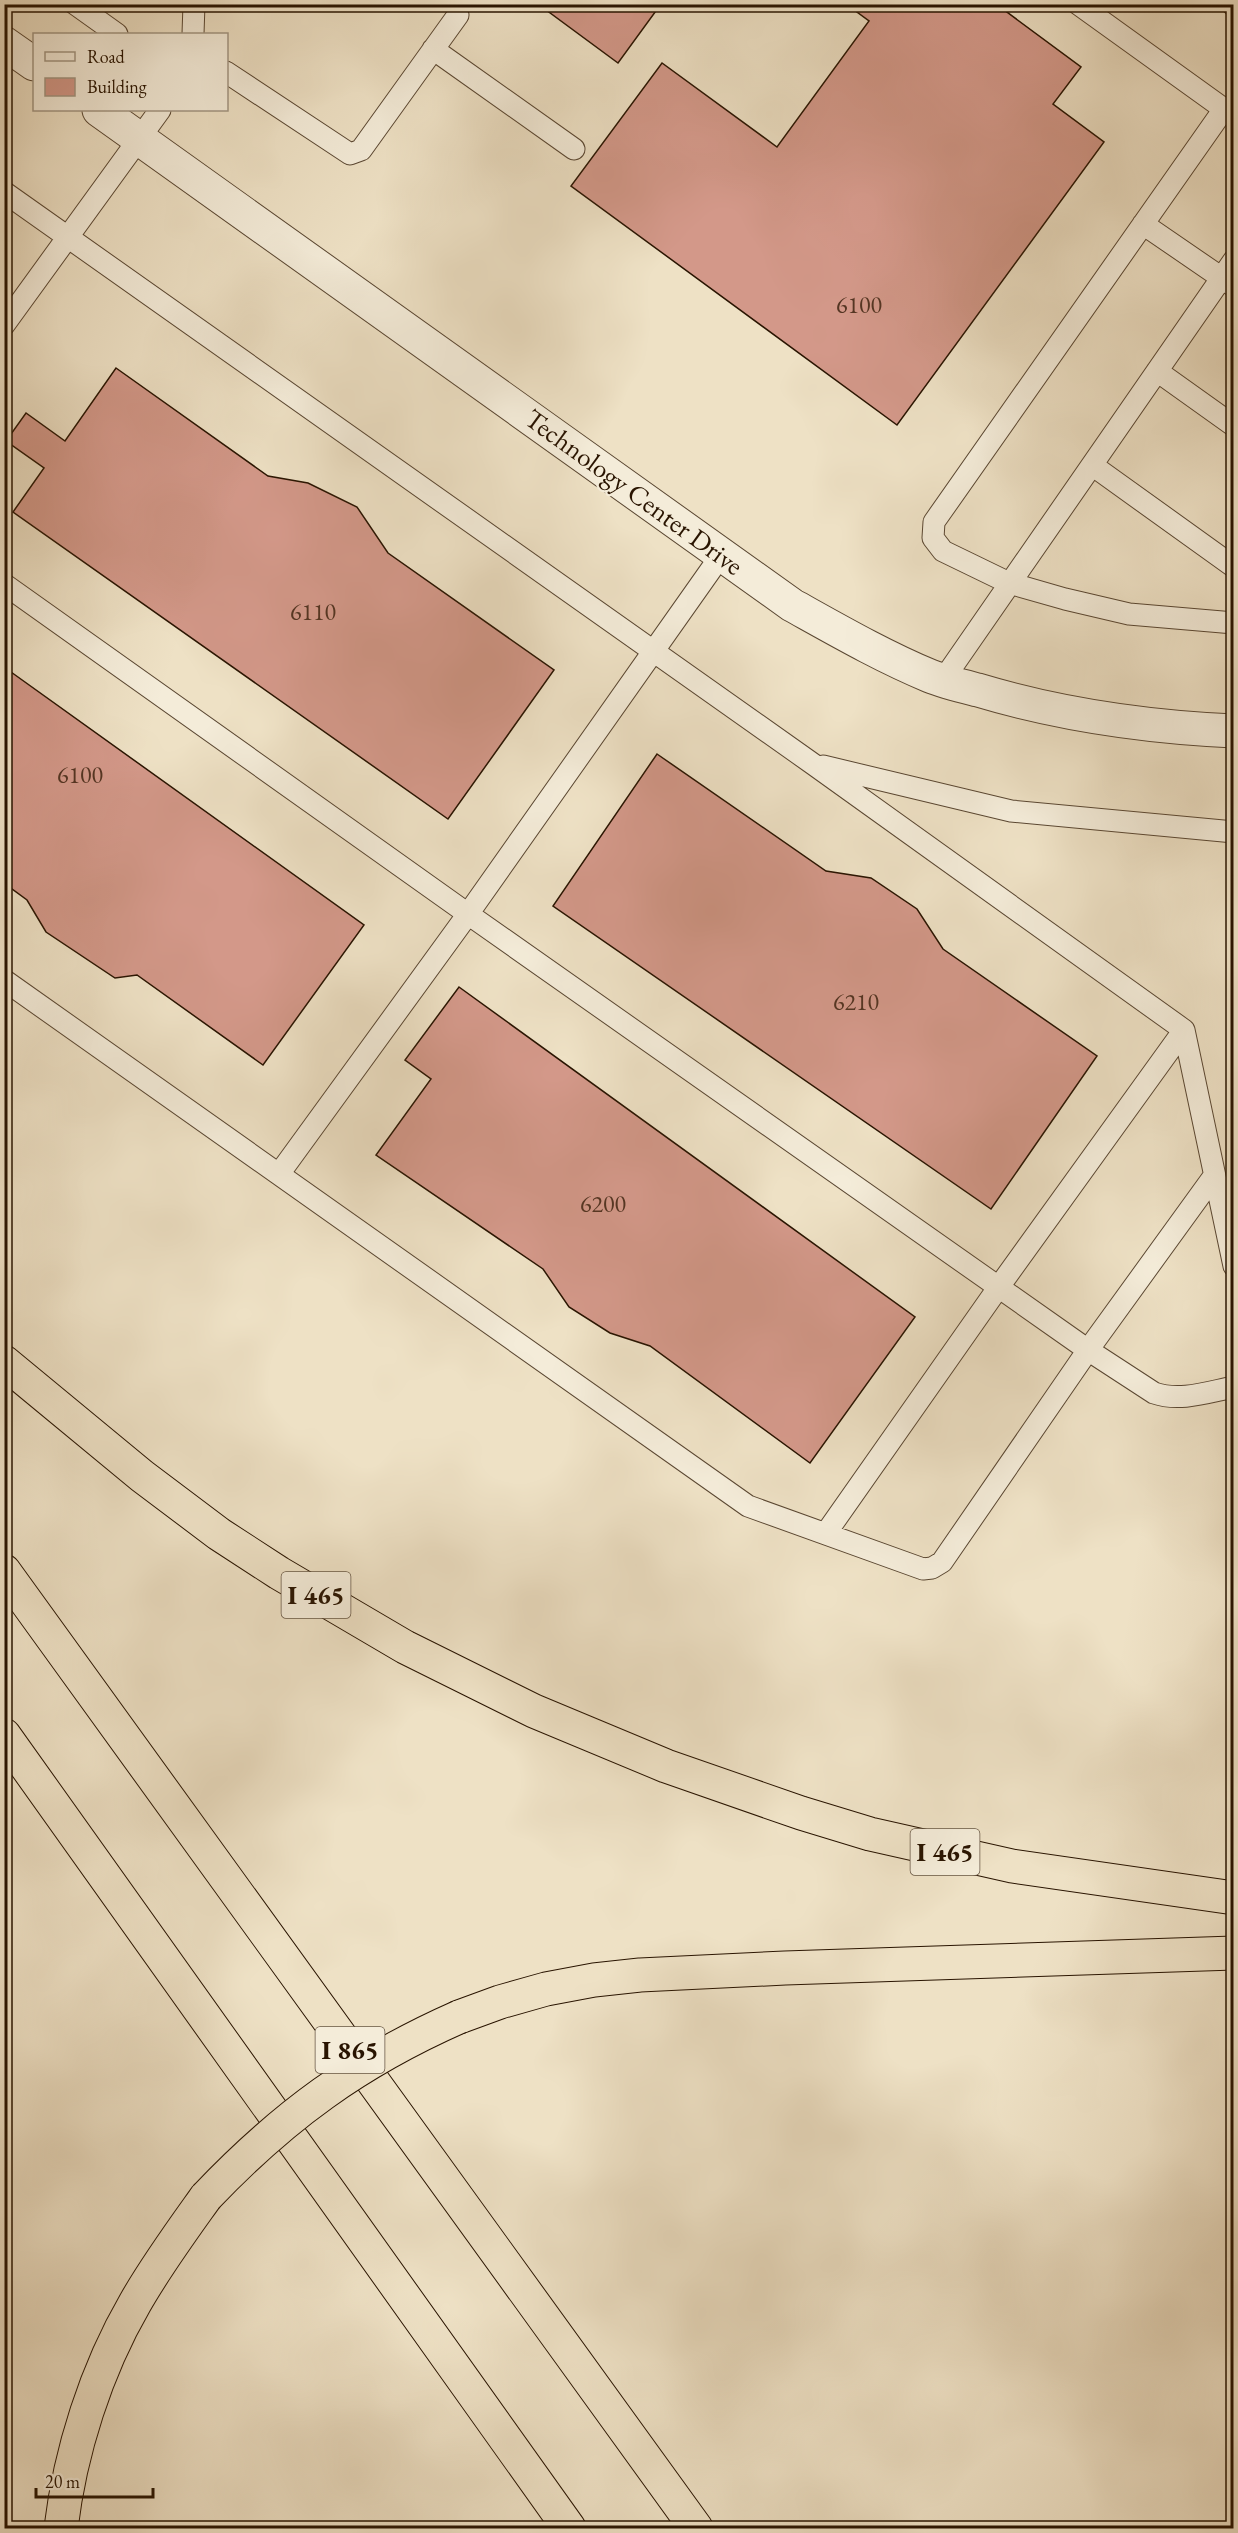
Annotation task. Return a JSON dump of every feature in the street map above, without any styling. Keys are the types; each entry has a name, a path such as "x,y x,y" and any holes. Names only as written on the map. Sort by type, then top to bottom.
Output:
{"highway":[{"name":"I 465","path":"4,1362 142,1476 219,1534 279,1573 405,1647 534,1711 666,1766 801,1813 870,1834 1012,1866 1233,1899"},
{"name":"I 865","path":"4,1571 696,2529"},
{"path":"4,1735 569,2529"},
{"path":"61,2529 70,2478 87,2416 115,2340 156,2269 206,2197 259,2144 299,2109 381,2056 422,2034 500,2002 546,1989 594,1980 640,1975 851,1965 1233,1953"}],"street":[{"path":"4,43 33,63"},
{"name":"Technology Center Drive","path":"100,111 792,605 865,646 943,680 1004,698 1086,716 1175,728 1233,731"}],"lane":[{"path":"75,4 116,33"},
{"path":"193,33 194,4"},
{"path":"1078,4 1229,102 934,522 933,538 943,552 1010,583 1129,614 1233,622"},
{"path":"228,73 350,154 356,154 458,15"},
{"path":"433,49 574,149"},
{"path":"4,325 159,111"},
{"path":"4,192 813,764 1184,1030 1233,1266"},
{"path":"1143,224 1227,282"},
{"path":"943,680 1157,371 1227,282 1233,260"},
{"path":"1157,371 1233,426"},
{"path":"1092,465 1233,567"},
{"path":"279,1174 468,914 722,554"},
{"path":"4,584 998,1288 1154,1394 1175,1398 1233,1387"},
{"path":"813,764 1011,812 1233,832"},
{"path":"4,980 748,1506 922,1569 932,1568 942,1562 1088,1350 1214,1176"},
{"path":"826,1533 998,1288 1184,1030"}],"building":[{"path":"538,4 661,4 618,63"},
{"path":"846,4 996,4 1081,67 1053,104 1104,142 897,425 571,186 662,63 777,147 869,21"},
{"path":"116,368 268,476 308,483 357,507 388,553 554,670 448,819 13,512 44,468 6,441 26,413 65,441"},
{"path":"4,667 364,925 263,1065 137,975 115,978 46,932 27,900 4,883"},
{"path":"657,754 826,871 871,878 917,909 943,949 1097,1056 991,1209 553,906"},
{"path":"459,987 915,1317 810,1463 650,1346 610,1333 569,1307 543,1269 376,1155 431,1079 405,1060"}]}
